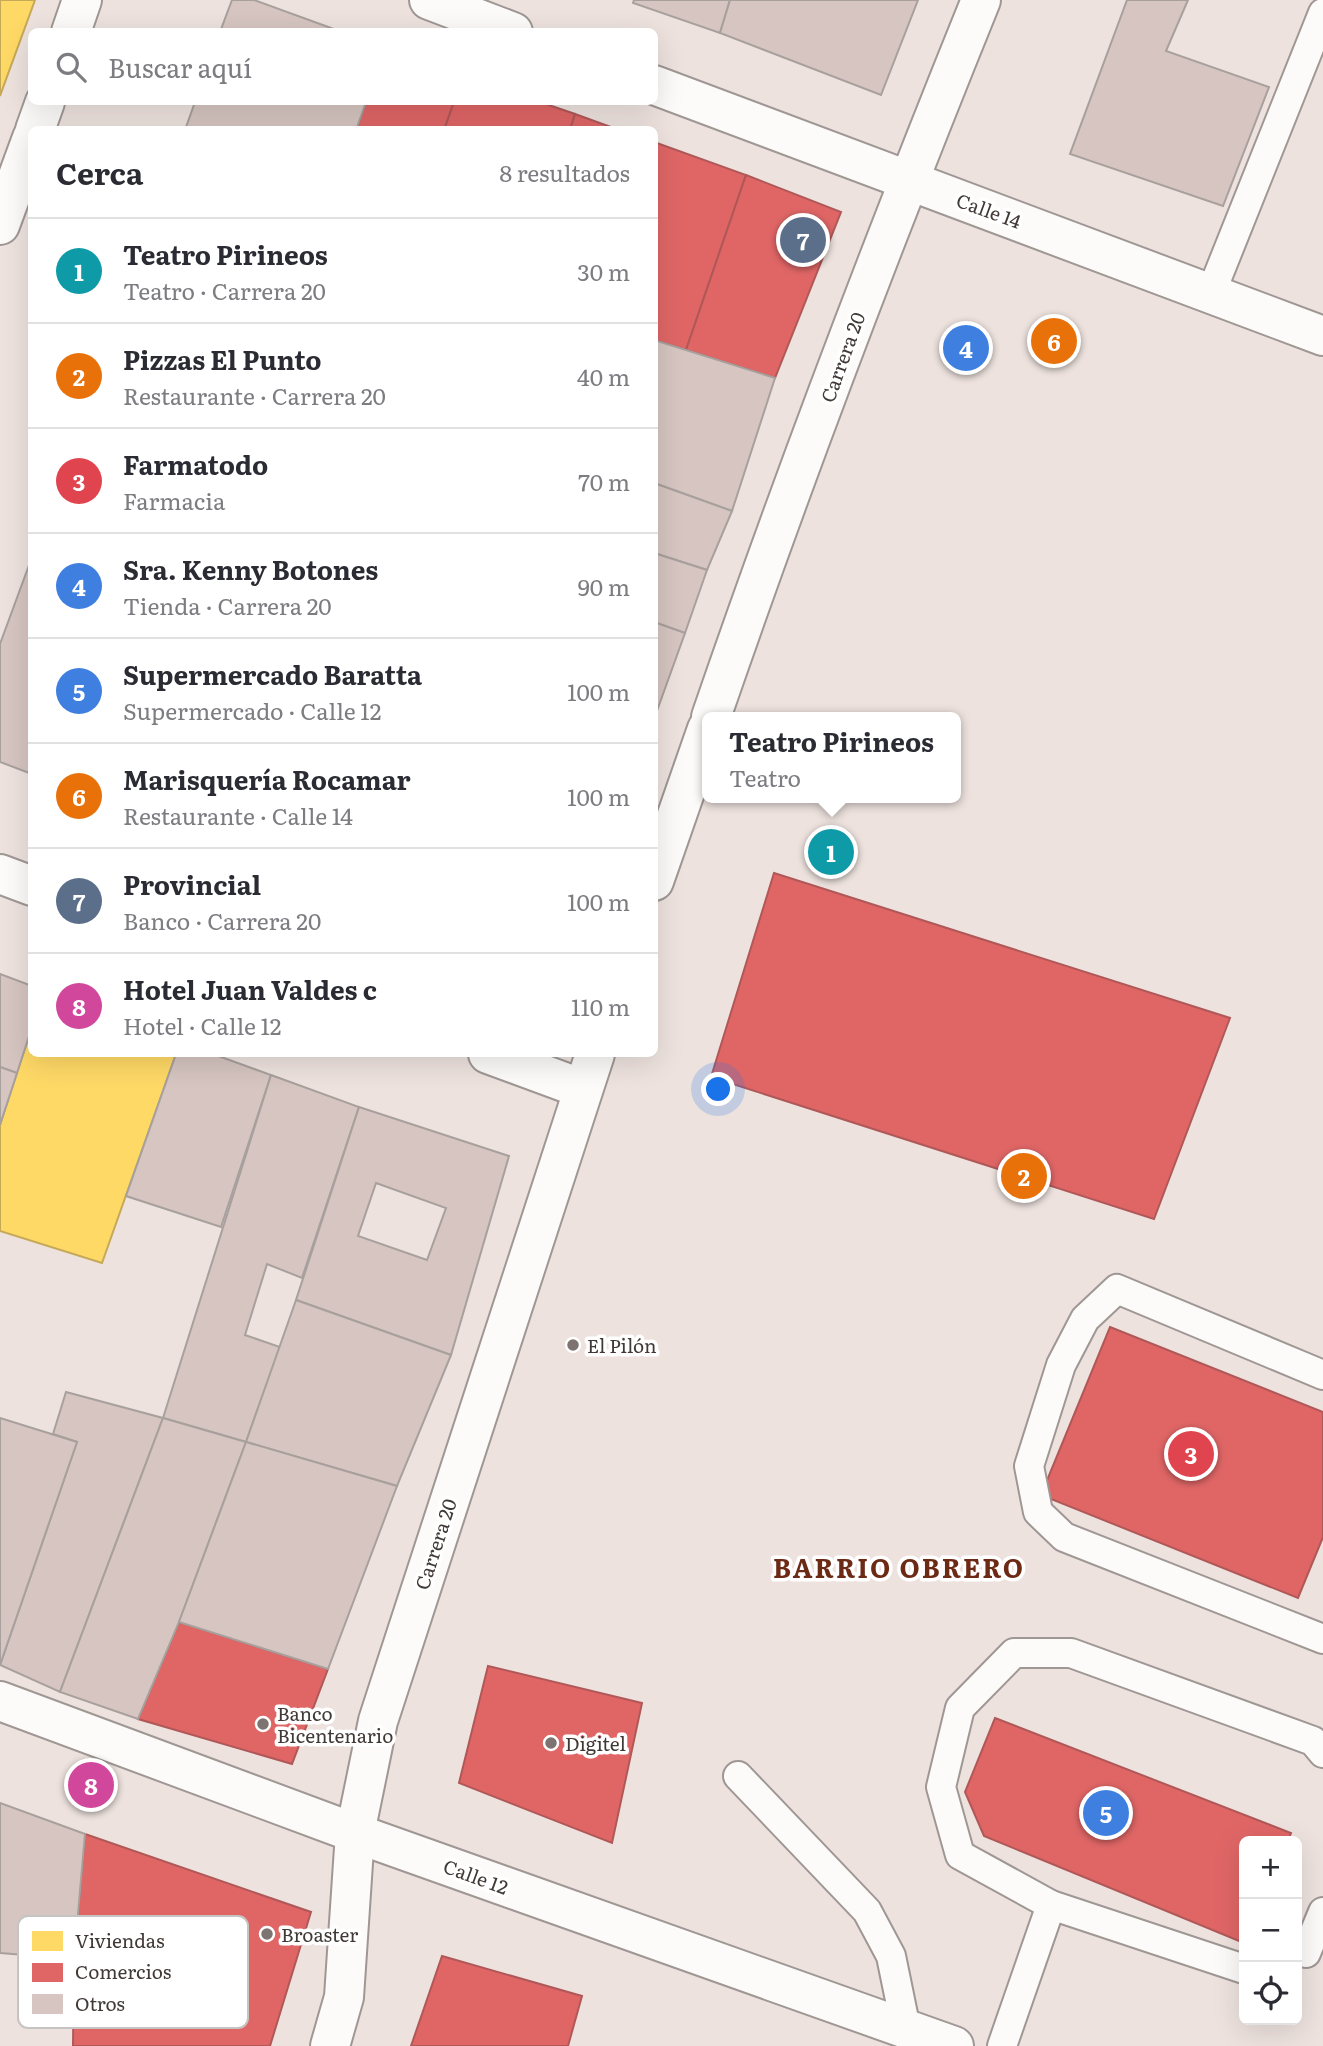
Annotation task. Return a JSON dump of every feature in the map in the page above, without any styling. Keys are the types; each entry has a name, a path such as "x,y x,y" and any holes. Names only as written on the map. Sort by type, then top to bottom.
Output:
{"street":[{"path":"72,28 82,0"},
{"path":"429,0 502,28"},
{"name":"Carrera 20","path":"713,712 750,603 908,180 981,0"},
{"name":"Calle 14","path":"658,86 1323,336"},
{"path":"36,126 44,105"},
{"path":"0,225 28,149"},
{"path":"658,870 702,743"},
{"path":"0,874 28,884"},
{"path":"506,1057 589,1071"},
{"name":"Carrera 20","path":"330,2046 344,1997 355,1833 378,1721 589,1071"},
{"name":"Calle 12","path":"0,1701 355,1833 954,2046"}],"lane":[{"path":"1211,293 1323,13"},
{"path":"1323,1376 1117,1289 1085,1319 1061,1365 1029,1466 1038,1512 1064,1537 1323,1639"},
{"path":"1239,1967 1051,1905 960,1855 941,1787 960,1708 1014,1653 1071,1653 1313,1741 1323,1753"},
{"path":"738,1776 867,1910 891,1956 906,2029"},
{"path":"1002,2046 1051,1905"},
{"path":"1309,1953 1323,1912"}],"building: Viviendas":[{"path":"0,0 35,0 0,96"},
{"path":"28,1039 28,1057 175,1057 102,1263 0,1231 0,1125"}],"building: Comercios":[{"path":"365,105 453,105 445,126 357,126"},
{"path":"453,105 549,105 575,114 571,126 445,126"},
{"path":"575,114 608,126 571,126"},
{"path":"658,143 746,175 686,350 658,341"},
{"path":"746,175 841,212 775,378 686,350"},
{"path":"774,873 1230,1018 1154,1219 711,1077"},
{"path":"1110,1327 1323,1412 1323,1537 1298,1598 1041,1495"},
{"path":"179,1622 328,1669 292,1764 138,1719"},
{"name":"Digitel","path":"488,1666 642,1703 612,1843 459,1783"},
{"path":"995,1718 1291,1833 1290,1836 1239,1836 1239,1941 984,1836 965,1792"},
{"path":"85,1834 311,1912 270,2046 73,2046 73,2028 248,2028 248,1916 78,1916"},
{"path":"442,1956 582,1996 568,2046 411,2046"}],"building: Otros":[{"path":"232,0 254,0 331,28 222,28"},
{"path":"634,0 730,0 720,33 633,3"},
{"path":"730,0 918,0 881,95 720,33"},
{"path":"1127,0 1188,0 1166,51 1269,87 1223,206 1070,154"},
{"path":"194,105 365,105 357,126 186,126"},
{"path":"658,341 775,378 732,511 658,484"},
{"path":"658,484 732,511 707,570 658,554"},
{"path":"658,554 707,570 685,633 658,623"},
{"path":"28,568 28,772 0,762 0,644"},
{"path":"658,623 685,633 658,708"},
{"path":"0,974 28,984 28,1039 17,1073 0,1067"},
{"path":"175,1057 221,1057 271,1075 221,1227 126,1196"},
{"path":"0,1067 17,1073 0,1125"},
{"path":"271,1075 359,1107 302,1278 267,1264 245,1335 280,1347 246,1442 163,1418"},
{"path":"359,1107 509,1156 451,1355 296,1300","holes":["376,1183 446,1208 427,1260 358,1236"]},
{"path":"296,1300 451,1355 397,1486 246,1442"},
{"path":"66,1392 163,1418 60,1692 0,1665 77,1442 53,1434"},
{"path":"0,1418 77,1442 0,1665"},
{"path":"163,1418 246,1442 179,1622 138,1719 60,1692"},
{"path":"246,1442 397,1486 328,1669 179,1622"},
{"path":"0,1803 85,1834 78,1916 18,1916 18,1954 0,1953"}],"place":[{"name":"Provincial","path":"803,240"},
{"name":"Marisquería Rocamar","path":"1054,341"},
{"name":"Sra. Kenny Botones","path":"966,348"},
{"name":"Teatro Pirineos","path":"831,852"},
{"name":"Pizzas El Punto","path":"1024,1176"},
{"name":"El Pilón","path":"573,1345"},
{"name":"Farmatodo","path":"1191,1454"},
{"name":"Banco Bicentenario","path":"263,1724"},
{"name":"Digitel","path":"551,1743"},
{"name":"Hotel Juan Valdes c","path":"91,1785"},
{"name":"Supermercado Baratta","path":"1106,1813"},
{"name":"Broaster","path":"267,1934"}],"district":[{"name":"BARRIO OBRERO","path":"899,1566"}]}
